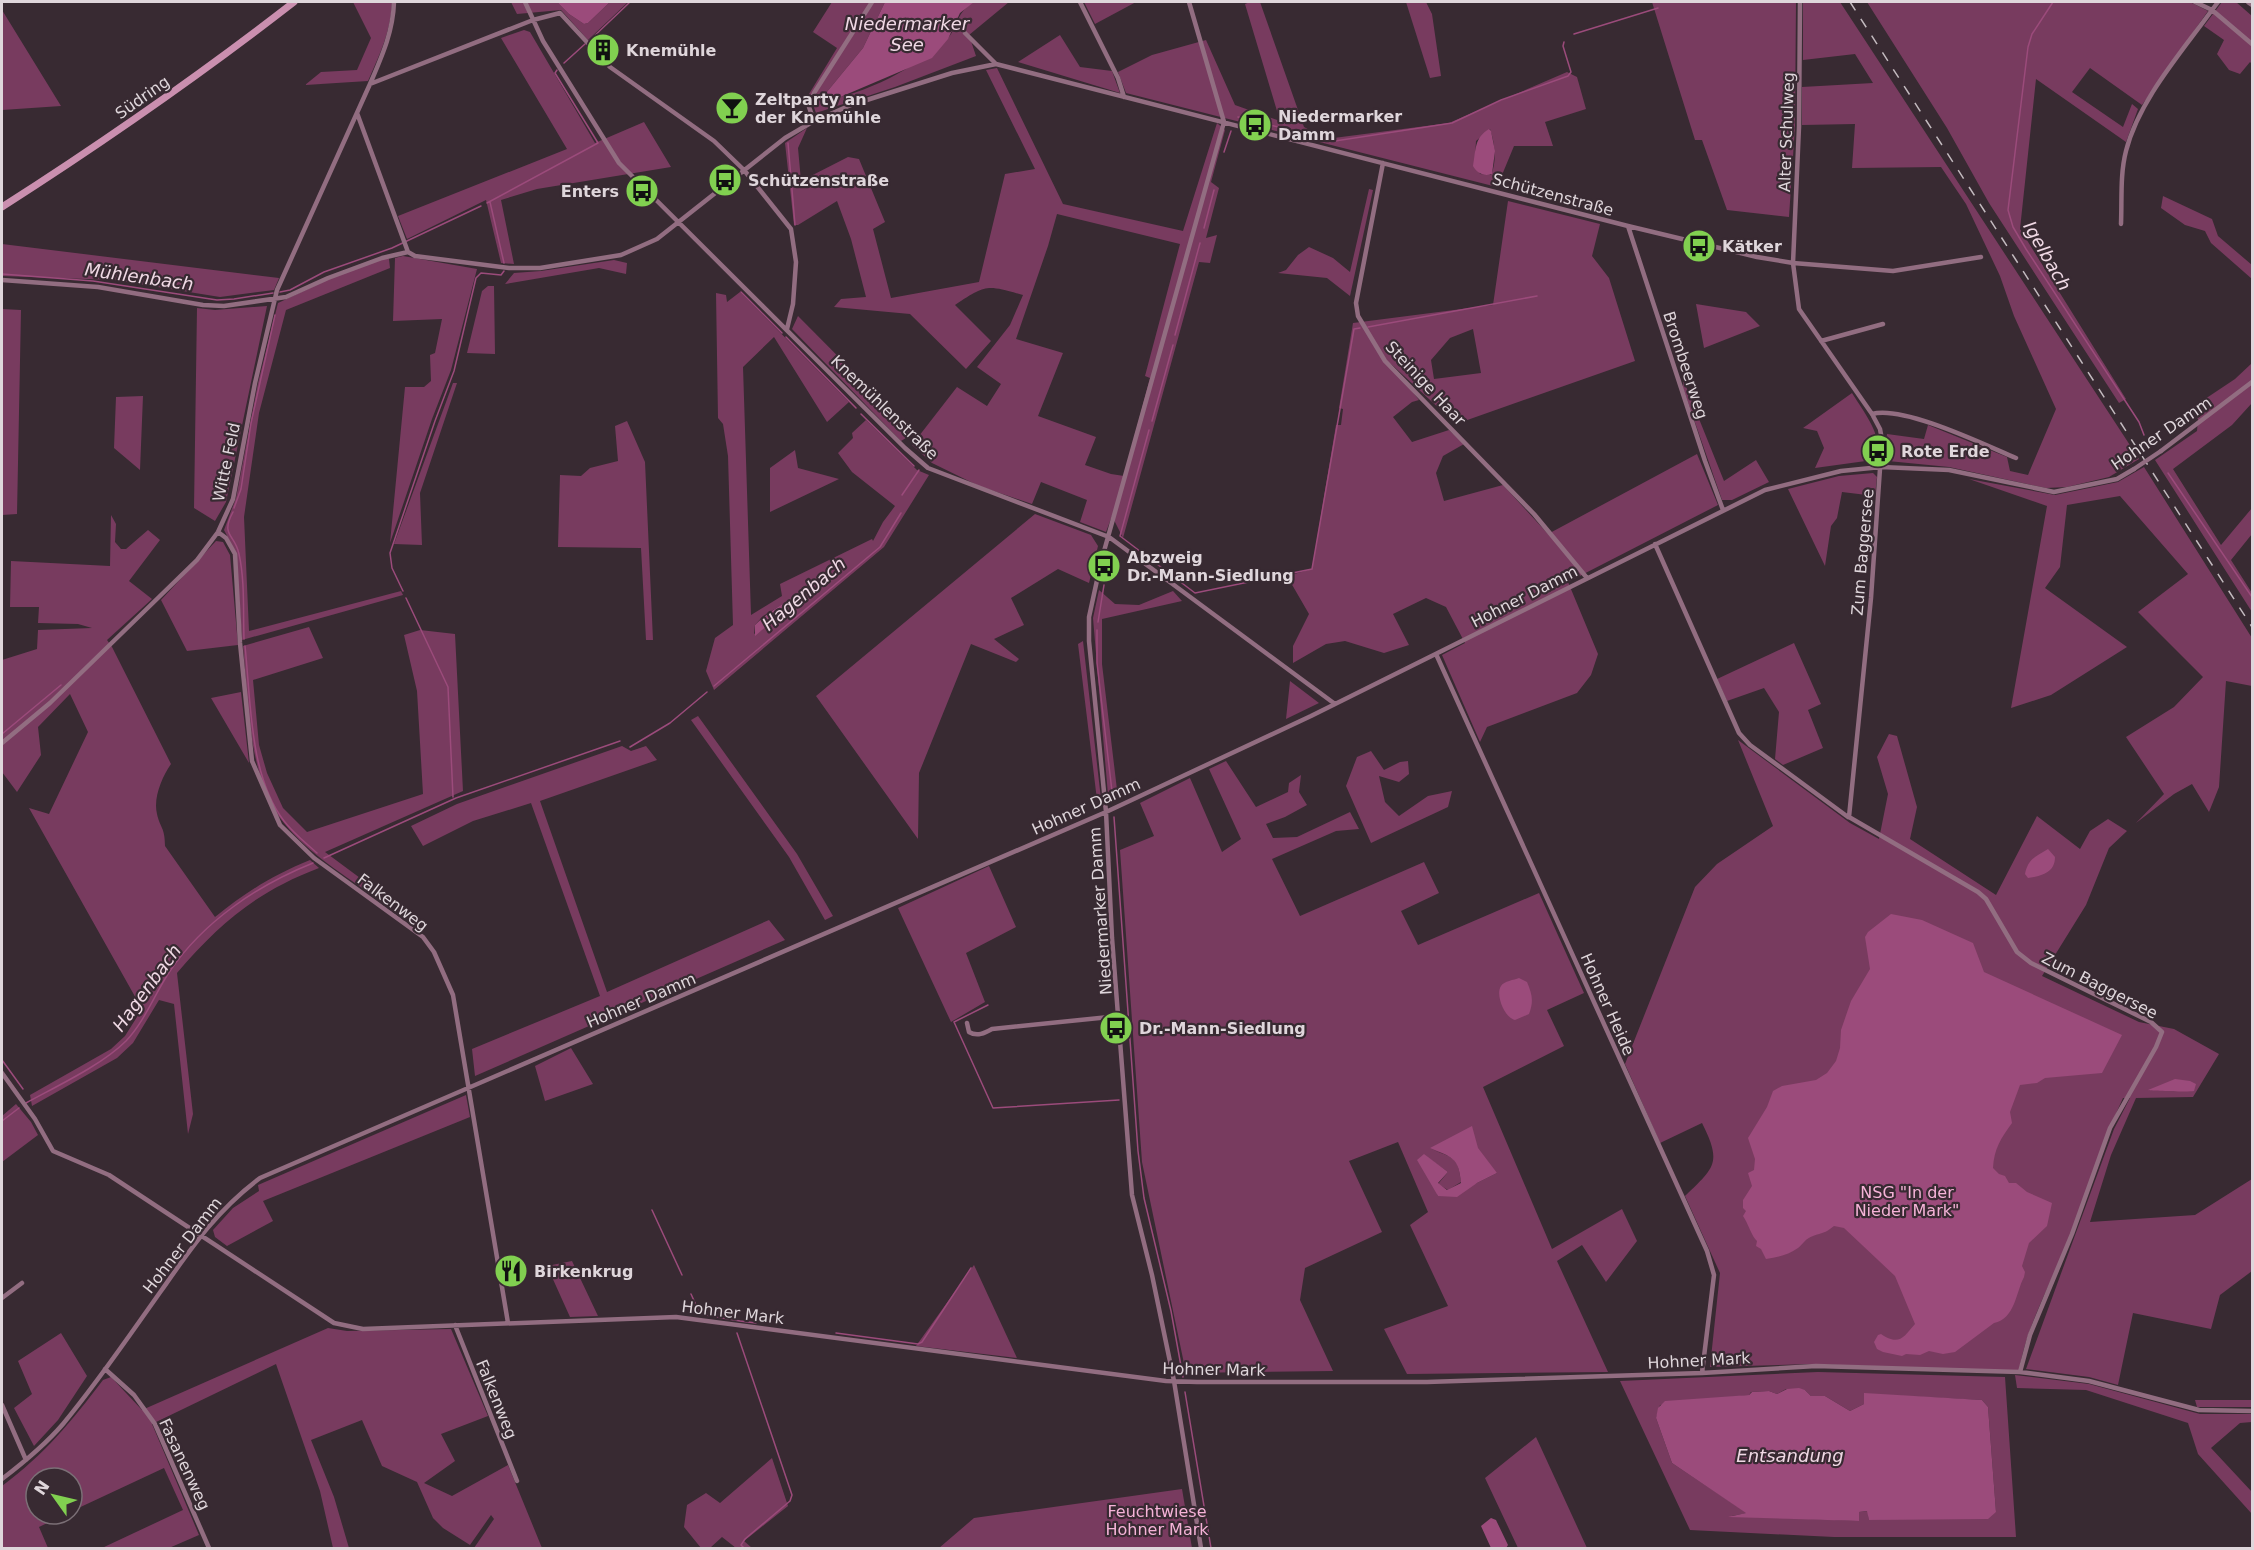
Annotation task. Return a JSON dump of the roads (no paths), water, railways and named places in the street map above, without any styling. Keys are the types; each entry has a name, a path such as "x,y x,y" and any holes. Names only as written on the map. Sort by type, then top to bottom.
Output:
{"main road":[{"name":"Südring","path":"2,207 79,158 191,79 294,2"}],"street":[{"name":"Witte Feld","path":"2,743 50,703 197,560 218,532 233,499 255,383 274,300 281,279 388,43 394,2"},
{"name":"Knemühlenstraße","path":"525,2 554,59 619,163 680,221 897,440 928,468 1109,537 1335,704"},
{"path":"814,121 809,107 814,93 872,2"},
{"path":"1080,2 1118,78 1124,97"},
{"path":"1189,2 1224,122"},
{"name":"Alter Schulweg","path":"1793,263 1799,127 1800,2"},
{"path":"2195,2 2211,10 2253,44"},
{"path":"2121,224 2122,174 2142,108 2218,2"},
{"path":"370,84 533,20 560,13 610,68 714,141 744,170 791,229 796,262 793,304 788,329"},
{"path":"965,33 996,64"},
{"name":"Schützenstraße","path":"408,252 480,266 540,268 621,255 643,247 680,221 785,138 814,121 851,105 941,77 996,64 1757,257 1793,263 1893,271 1981,257"},
{"path":"2,280 98,287 203,305 224,306 286,297 327,278 408,252 357,113"},
{"name":"Niedermarker Damm","path":"1201,1548 1174,1381 1152,1275 1132,1195 1112,938 1106,812 1089,641 1089,617 1224,122"},
{"name":"Steinige Haar","path":"1383,163 1356,303 1358,316 1385,362 1534,514 1587,578"},
{"name":"Brombeerweg","path":"1628,226 1723,510"},
{"path":"1793,263 1799,309 1872,414 1881,434 1881,467"},
{"path":"1821,341 1882,324"},
{"name":"Hohner Damm","path":"2,1479 26,1460 62,1425 201,1235 236,1196 260,1178 1106,812 1335,704 1765,490 1841,471 1881,467 1949,471 2054,492 2117,479 2161,451 2253,382"},
{"path":"1872,414 1880,412 1920,419 2016,458"},
{"name":"Zum Baggersee","path":"1881,467 1871,597 1849,818 1978,892 1986,899 2017,952 2031,963 2151,1022 2162,1032 2156,1047 2110,1128 2072,1234 2030,1335 2020,1372"},
{"name":"Falkenweg","path":"218,532 226,538 235,554 238,627 252,761 280,825 314,858 423,938 434,952 453,994 508,1323"},
{"path":"1655,544 1739,733 1750,745 1849,818"},
{"name":"Hohner Heide","path":"1436,654 1707,1251 1714,1275 1702,1373"},
{"path":"967,1023 969,1032 973,1034 984,1033 992,1029 1119,1016"},
{"name":"Hohner Mark","path":"2,1073 35,1119 53,1151 109,1175 333,1323 363,1329 676,1317 1174,1381 1428,1382 1702,1373 1816,1366 2020,1372 2089,1381 2199,1410 2253,1411"},
{"path":"2,1298 22,1283"},
{"name":"Falkenweg","path":"455,1325 517,1481"},
{"name":"Fasanenweg","path":"105,1369 134,1395 155,1424 209,1548"},
{"path":"2,1405 26,1460"}],"water":[{"path":"557,2 610,2 588,23 584,24"},
{"name":"Niedermarker See","path":"885,2 974,2 960,13 948,39 932,58 838,98 825,99 826,93 863,48"},
{"path":"1489,129 1495,151 1492,174 1484,175 1473,166 1478,140"},
{"path":"810,584 815,585 755,636 755,625 761,619"},
{"path":"2048,849 2055,857 2053,867 2042,875 2028,878 2025,874 2028,864"},
{"path":"1891,914 1922,920 1973,943 1984,972 2122,1035 2102,1073 2045,1078 2037,1083 2020,1085 2010,1112 2012,1123 1999,1144 1993,1168 2005,1176 2009,1183 2016,1183 2027,1192 2052,1203 2047,1226 2029,1243 2022,1266 2025,1272 2024,1277 2011,1311 1955,1352 1943,1354 1929,1351 1920,1355 1902,1356 1877,1349 1874,1342 1878,1335 1897,1340 1915,1324 1895,1276 1844,1228 1834,1226 1826,1232 1808,1238 1790,1252 1766,1259 1761,1249 1756,1246 1757,1241 1743,1216 1746,1211 1743,1208 1743,1200 1752,1186 1748,1173 1754,1170 1755,1159 1748,1138 1767,1107 1773,1091 1782,1086 1816,1080 1827,1073 1836,1061 1840,1048 1841,1030 1851,1001 1870,969 1865,937"},
{"path":"1519,978 1527,982 1532,1001 1529,1014 1515,1020 1505,1011 1499,990 1504,983"},
{"path":"2175,1079 2196,1084 2194,1091 2148,1090"},
{"path":"1472,1126 1478,1148 1497,1173 1457,1197 1438,1196 1417,1160 1424,1154 1448,1172 1438,1183 1447,1190 1461,1183 1458,1168 1453,1159 1430,1148"},
{"name":"Entsandung","path":"1799,1388 1811,1396 1825,1396 1850,1411 1864,1404 1864,1393 1982,1400 1988,1407 1996,1512 1988,1519 1869,1520 1867,1511 1859,1512 1859,1521 1728,1517 1746,1513 1672,1463 1656,1418 1658,1408 1665,1401 1749,1395 1752,1392 1769,1391 1777,1394 1787,1389"},
{"path":"1491,1518 1496,1520 1508,1545 1506,1548 1491,1548 1481,1526"}],"waterway":[{"name":"Mühlenbach","path":"590,40 630,2"},
{"name":"Igelbach","path":"2053,2 2032,34 2028,47 2008,210 2013,227 2026,249 2139,422 2144,435"},
{"path":"1574,34 1658,8"},
{"path":"1238,117 1335,141 1452,123 1501,100 1568,76 1571,72 1563,46 1564,42"},
{"name":"Mühlenbach","path":"564,63 585,44"},
{"name":"Mühlenbach","path":"487,203 598,143 555,73 557,70"},
{"path":"1224,152 1231,131"},
{"path":"788,143 795,225"},
{"path":"1204,228 1214,190"},
{"path":"490,202 504,263"},
{"name":"Mühlenbach","path":"280,292 290,290 324,272 392,248 481,206"},
{"path":"1175,335 1200,243"},
{"path":"403,591 392,568 390,553 454,371 476,278 481,273 501,275 504,271"},
{"name":"Mühlenbach","path":"2,274 93,281 217,300 273,293"},
{"name":"Hagenbach","path":"741,292 782,333"},
{"path":"1368,327 1537,296"},
{"path":"234,508 241,489 251,423 275,315"},
{"path":"1120,536 1195,593 1312,569 1354,329 1360,328"},
{"name":"Hagenbach","path":"786,337 856,408"},
{"path":"1152,421 1173,345"},
{"name":"Hagenbach","path":"861,414 914,466"},
{"path":"1120,536 1149,430"},
{"name":"Hagenbach","path":"902,495 919,470"},
{"name":"Igelbach","path":"2168,473 2252,597"},
{"path":"233,512 229,520 228,531 237,547 241,564 244,639"},
{"name":"Hagenbach","path":"714,686 880,547 901,513"},
{"path":"1098,622 1104,585"},
{"path":"406,598 448,687 453,797"},
{"path":"1097,630 1097,663 1113,800"},
{"path":"245,646 254,737 264,782 284,821 317,853"},
{"path":"2,734 61,685"},
{"name":"Hagenbach","path":"630,747 670,723 707,692"},
{"name":"Hagenbach","path":"324,858 456,798 620,741"},
{"path":"1114,817 1138,1151 1144,1198 1171,1311 1183,1377"},
{"name":"Hagenbach","path":"26,1103 92,1067 126,1041 139,1025 170,971 199,936 216,921 234,906 272,882 313,863"},
{"path":"988,1005 954,1022 993,1108 1119,1100"},
{"path":"2,1060 23,1089"},
{"name":"Hagenbach","path":"2,1121 19,1108"},
{"path":"652,1210 682,1275"},
{"path":"836,1333 918,1344 922,1342 971,1268"},
{"path":"691,1294 700,1314 740,1321"},
{"path":"740,1321 756,1323"},
{"path":"737,1333 792,1495 790,1501 745,1539 741,1545 744,1548"},
{"path":"1185,1392 1211,1548"}],"railway":[{"path":"1850,2 2252,627"}],"place":[{"name":"Knemühle","path":"603,50"},
{"name":"Zeltparty an der Knemühle","path":"732,108"},
{"name":"Niedermarker Damm","path":"1255,125"},
{"name":"Schützenstraße","path":"725,180"},
{"name":"Enters","path":"642,191"},
{"name":"Kätker","path":"1699,246"},
{"name":"Rote Erde","path":"1878,451"},
{"name":"Abzweig Dr.-Mann-Siedlung","path":"1104,566"},
{"name":"Dr.-Mann-Siedlung","path":"1116,1028"},
{"name":"Birkenkrug","path":"511,1271"}],"park label":[{"name":"NSG \"In der Nieder Mark\"","path":"1907,1201"},
{"name":"Feuchtwiese Hohner Mark","path":"1157,1520"}]}
